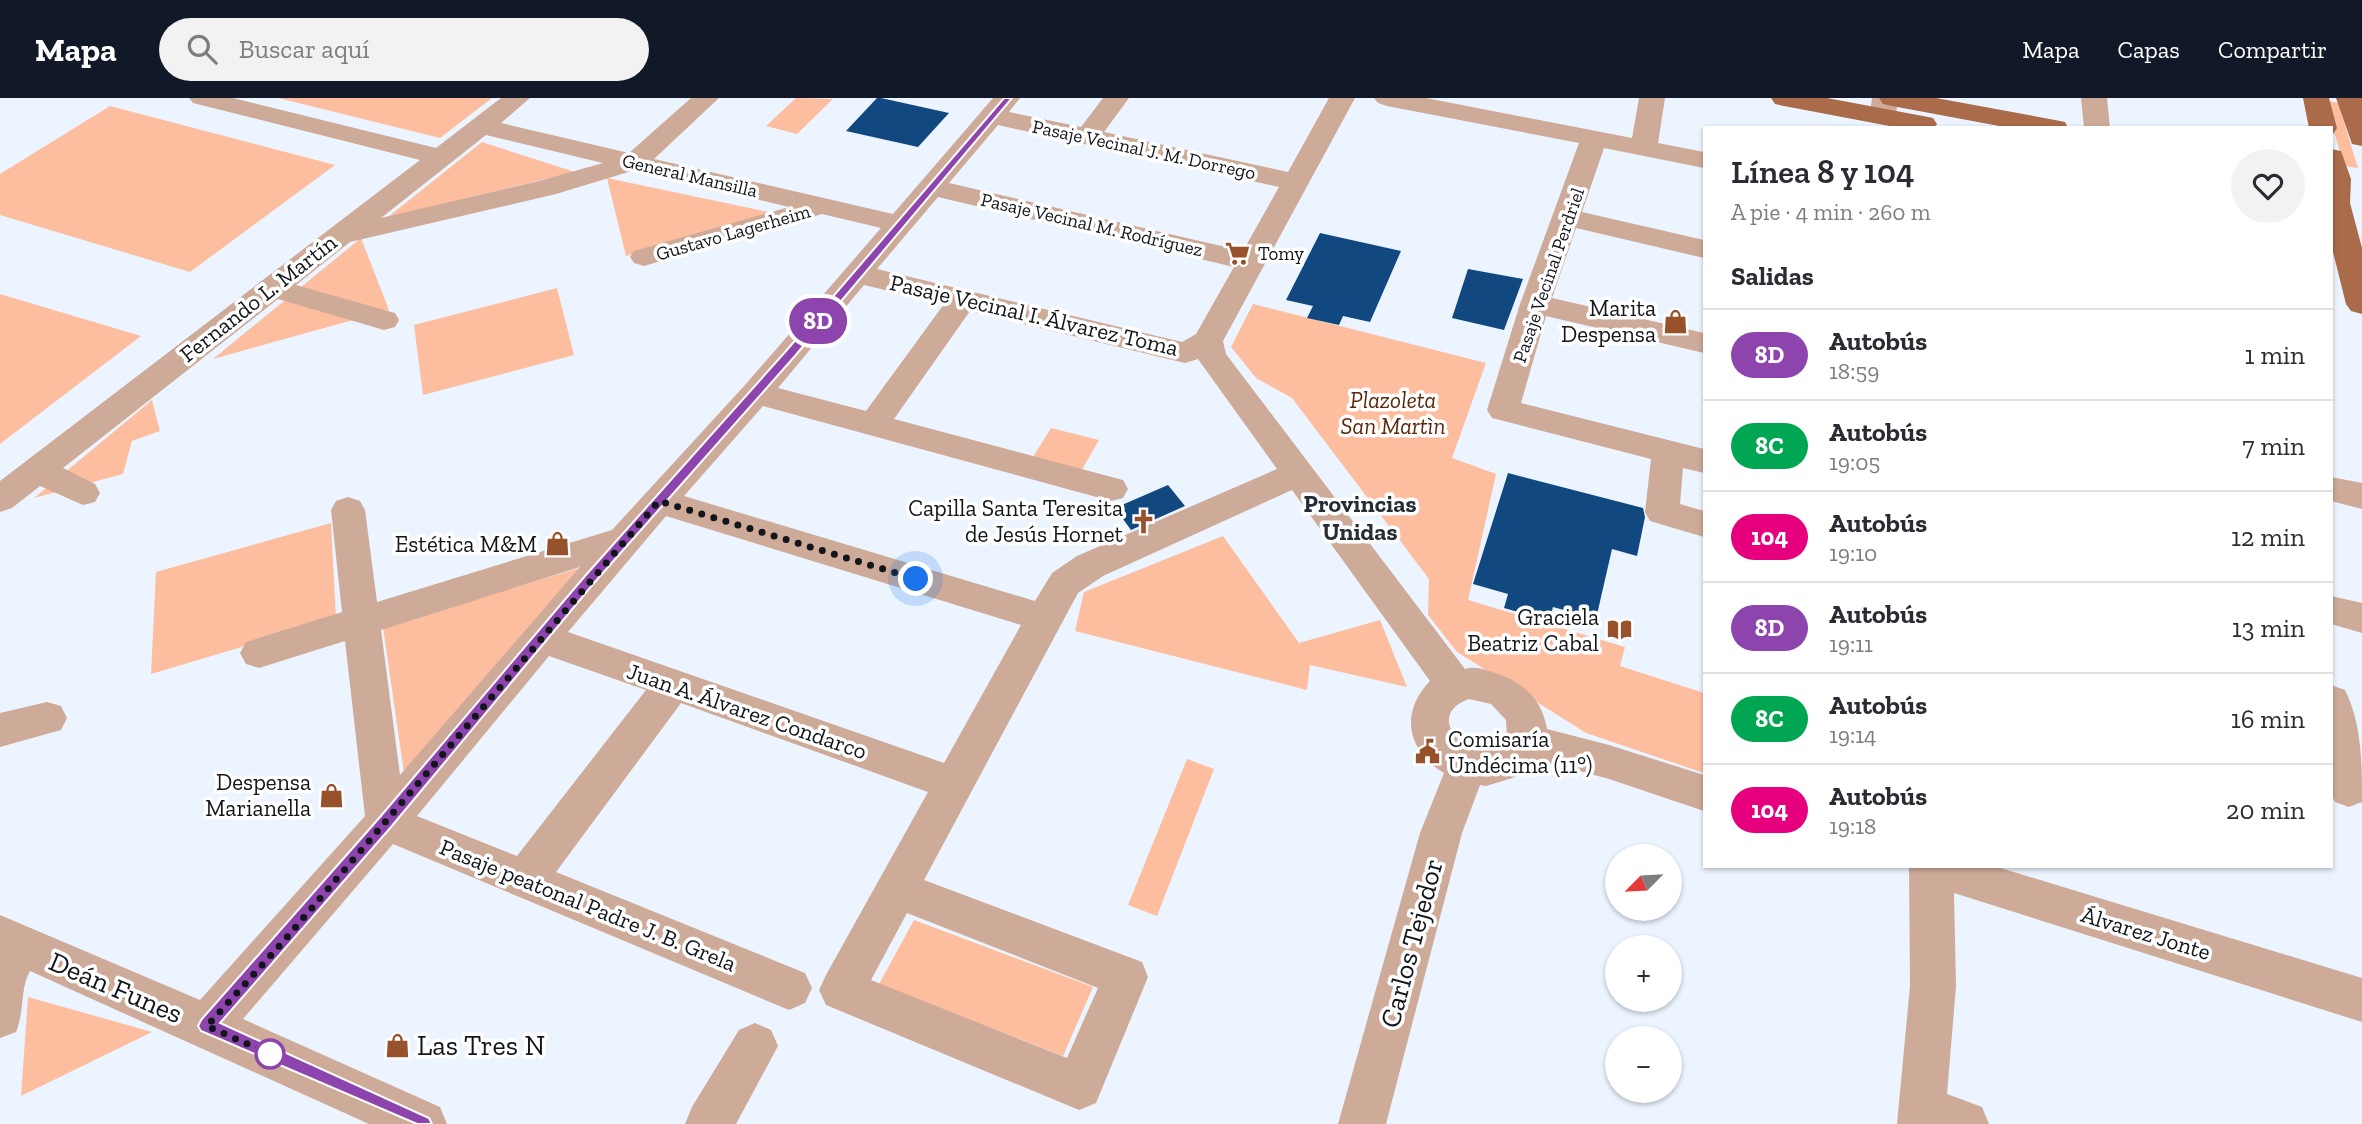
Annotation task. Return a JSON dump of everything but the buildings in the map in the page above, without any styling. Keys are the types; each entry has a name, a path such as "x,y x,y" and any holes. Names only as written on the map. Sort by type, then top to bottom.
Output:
{"main road":[{"path":"1784,98 1886,104 2040,126"},
{"path":"2316,98 2323,126"},
{"path":"2349,98 2362,138"},
{"path":"1886,104 1936,126"},
{"path":"2341,188 2362,304"}],"street":[{"path":"202,98 440,157"},
{"name":"Fernando L. Martín","path":"0,499 517,98"},
{"path":"336,237 546,188 635,162 706,98"},
{"path":"1087,137 1116,98"},
{"path":"1342,98 1208,341 1211,356 1455,685"},
{"path":"1387,98 1703,160"},
{"path":"1644,147 1652,98"},
{"path":"2094,98 2097,126"},
{"path":"207,1026 386,822 624,540 859,274 999,107"},
{"name":"Pasaje Vecinal J. M. Dorrego","path":"999,107 1087,137 1295,182"},
{"name":"General Mansilla","path":"480,126 899,224"},
{"name":"Pasaje Vecinal Perdriel","path":"1594,139 1535,304 1503,410 1668,452"},
{"name":"Pasaje Vecinal M. Rodríguez","path":"932,187 1252,262"},
{"name":"Gustavo Lagerheim","path":"644,257 822,206"},
{"path":"1567,217 1703,249"},
{"name":"Pasaje Vecinal I. Álvarez Toma","path":"859,274 1185,353 1208,341"},
{"path":"274,288 384,320"},
{"path":"873,425 963,299"},
{"path":"1535,304 1703,343"},
{"path":"756,393 1111,489"},
{"path":"1703,461 1668,452 1662,512 1703,524"},
{"path":"896,889 1126,977 1079,1087 842,990 896,889 1044,618 1065,583 1090,566 1299,473"},
{"path":"2333,489 2362,496"},
{"path":"659,501 1044,618"},
{"path":"348,510 386,822"},
{"path":"259,653 624,540"},
{"path":"2333,611 2362,618"},
{"name":"Juan A. Álvarez Condarco","path":"540,637 954,784"},
{"path":"1483,684 1509,696 1526,717 1528,741 1523,751 1505,764 1480,768 1467,765 1443,751 1429,730 1430,707 1444,690 1455,685 1483,684"},
{"path":"525,879 672,685"},
{"path":"2333,711 2348,789"},
{"path":"0,730 47,718"},
{"path":"1528,741 1609,762 1703,793"},
{"name":"Carlos Tejedor","path":"1362,1124 1441,834 1467,765"},
{"name":"Pasaje peatonal Padre J. B. Grela","path":"386,822 789,988"},
{"path":"1931,868 1936,1119"},
{"name":"Álvarez Jonte","path":"1937,868 2362,1000"},
{"path":"0,1016 3,976 10,941"},
{"name":"Deán Funes","path":"10,941 207,1026 414,1123"},
{"path":"709,1124 755,1046"}],"lane":[{"path":"37,469 83,493"}],"green space":[{"path":"278,98 492,98 440,138"},
{"path":"796,98 833,99 797,134 766,126"},
{"path":"2325,100 2338,103 2358,168 2344,166"},
{"path":"110,106 335,165 190,272 0,215 0,174"},
{"path":"482,142 575,172 388,217"},
{"path":"607,178 773,213 626,256"},
{"path":"361,238 389,310 213,359"},
{"path":"557,288 574,355 423,395 414,325"},
{"path":"0,294 141,336 0,444"},
{"name":"Plazoleta San Martìn","path":"1253,304 1486,363 1452,458 1496,474 1468,600 1625,647 1620,666 1703,693 1703,773 1586,733 1457,652 1428,615 1429,579 1292,398 1256,378 1231,347"},
{"path":"152,400 160,431 132,441 123,474 34,498"},
{"path":"1051,428 1099,440 1080,473 1031,460"},
{"path":"331,523 336,619 151,674 156,572"},
{"path":"1223,536 1299,643 1380,620 1407,687 1310,665 1307,690 1075,631 1084,592"},
{"path":"599,562 405,780 383,627"},
{"path":"1187,759 1214,769 1157,916 1128,905"},
{"path":"914,920 1093,987 1063,1056 879,984"},
{"path":"28,997 152,1032 21,1096"}],"bus line":[{"name":"8D","path":"423,1124 207,1026 386,822 590,579 859,274 1007,98"}],"place":[{"name":"Tomy","path":"1238,253"},
{"name":"Marita Despensa","path":"1676,321"},
{"name":"Capilla Santa Teresita de Jesús Hornet","path":"1143,521"},
{"name":"Estética M&M","path":"557,544"},
{"name":"Graciela Beatriz Cabal","path":"1619,630"},
{"name":"Comisaría Undécima (11°)","path":"1428,752"},
{"name":"Despensa Marianella","path":"331,795"},
{"name":"Las Tres N","path":"397,1045"}],"district":[{"name":"Provincias Unidas","path":"1360,518"}],"route":[{"path":"270,1054 207,1026 282,943 540,637 659,501 916,579"}]}
